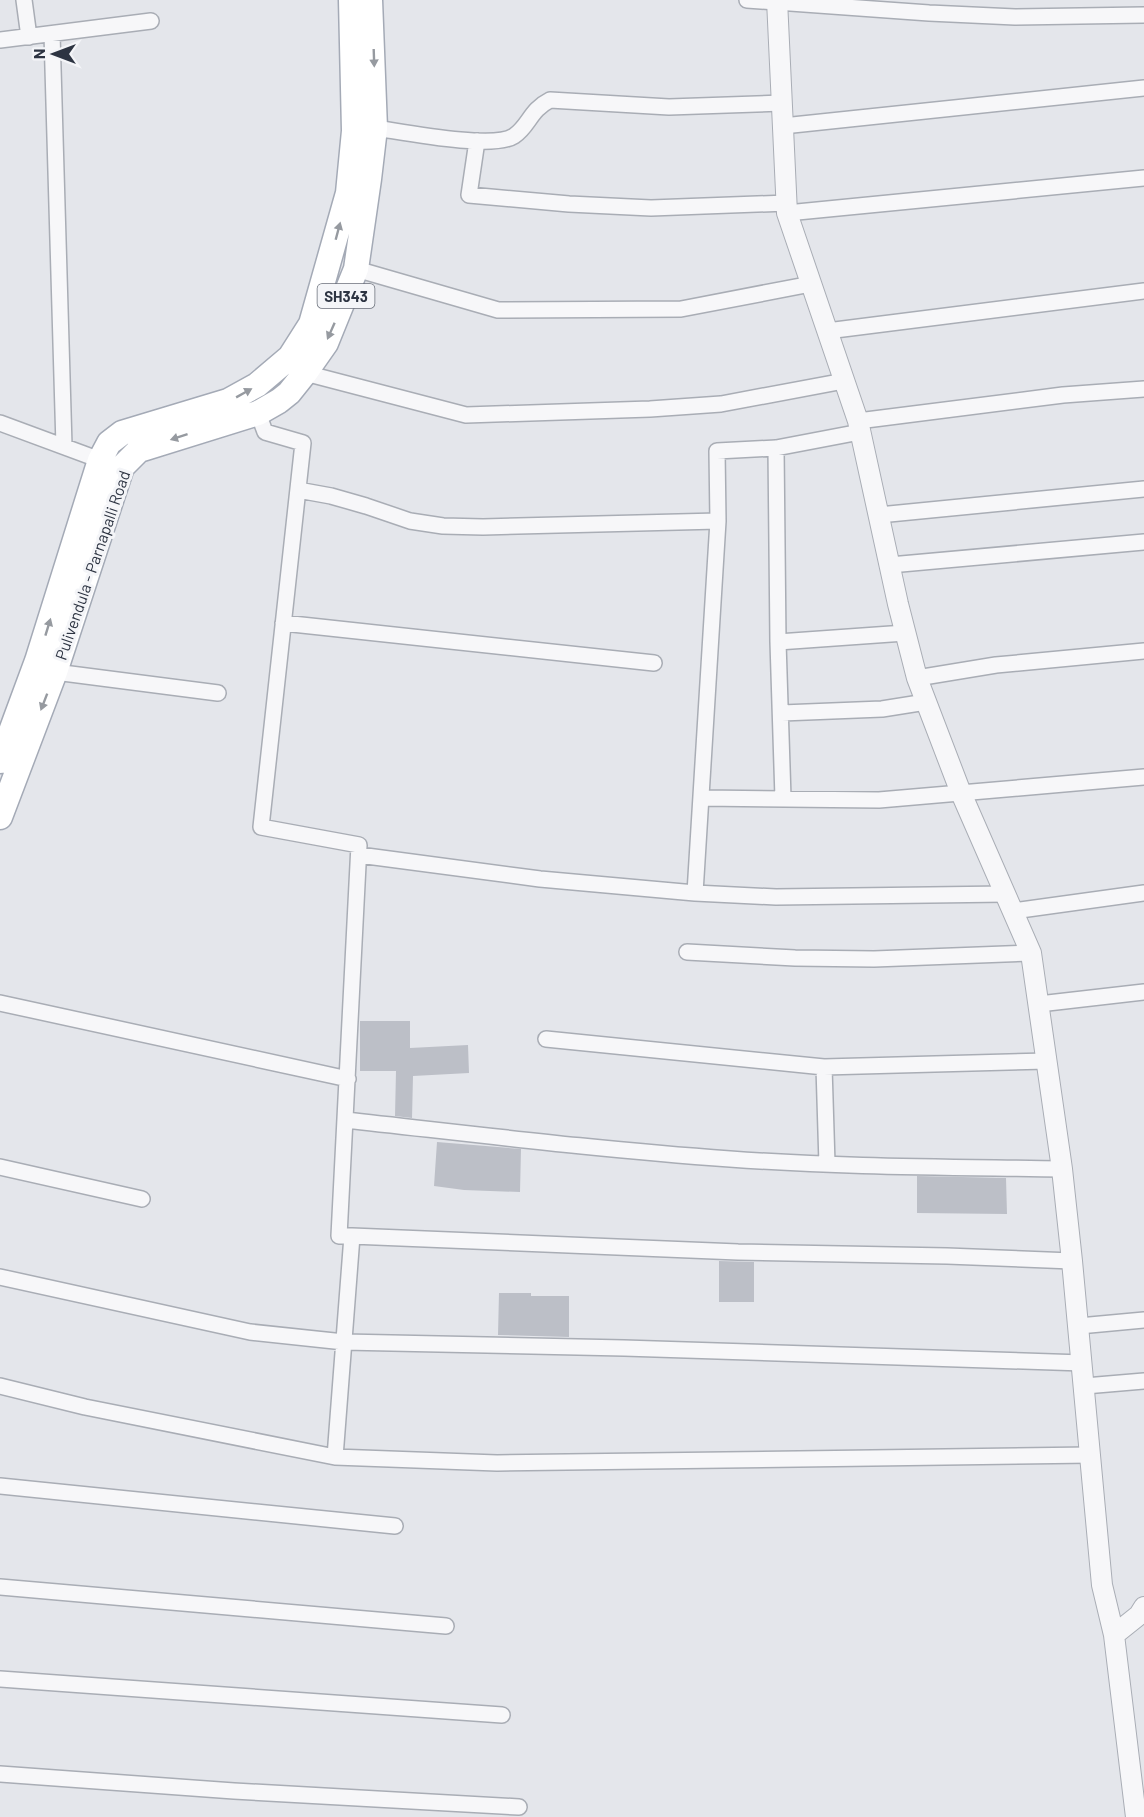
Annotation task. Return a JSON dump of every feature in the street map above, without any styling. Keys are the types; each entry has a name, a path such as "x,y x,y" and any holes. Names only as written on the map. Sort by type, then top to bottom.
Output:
{"main road":[{"name":"Pulivendula - Parnapalli Road","path":"0,817 55,672 111,463 109,444 122,433 228,401 257,385 290,357 311,324 348,193 354,131 351,0"},
{"name":"Pulivendula - Parnapalli Road","path":"0,761 111,463 139,450 258,413 288,393 326,343 356,269 375,128 370,0"}],"street":[{"path":"24,0 29,37"},
{"path":"747,0 1004,17 1144,15"},
{"path":"777,2 787,208 859,427 917,678 961,793 1031,953 1062,1169 1083,1363 1102,1585 1114,1635 1136,1817"},
{"path":"0,40 151,21"},
{"path":"52,34 64,446"},
{"path":"783,126 1144,88"},
{"path":"375,128 477,141 502,141 515,136 538,106 550,100 669,106 782,103"},
{"path":"477,141 468,195 569,204 651,208 787,208 1144,178"},
{"path":"356,269 498,309 681,309 811,284"},
{"path":"827,331 1144,291"},
{"path":"305,373 466,415 650,409 721,404 844,381"},
{"path":"695,893 718,521 717,451 776,448 859,427 1063,395 1144,389"},
{"path":"258,413 265,432 303,443 261,827 359,845 339,1236 738,1252 1072,1261"},
{"path":"0,423 111,463"},
{"path":"776,448 778,642 783,798"},
{"path":"879,515 1144,489"},
{"path":"298,490 349,501 410,521 443,526 718,521"},
{"path":"890,566 1144,542"},
{"path":"284,623 654,663"},
{"path":"778,642 905,633"},
{"path":"917,678 996,665 1144,651"},
{"path":"55,672 218,693"},
{"path":"782,713 882,709 926,702"},
{"path":"701,798 879,800 1144,777"},
{"path":"359,855 540,879 695,893 1010,903 1144,894"},
{"path":"687,952 795,958 874,959 1031,953"},
{"path":"1039,1004 1144,992"},
{"path":"0,1003 348,1079"},
{"path":"546,1039 824,1067 1047,1061"},
{"path":"824,1067 827,1164"},
{"path":"345,1120 652,1153 827,1164 1062,1169"},
{"path":"0,1167 142,1199"},
{"path":"335,1457 351,1236"},
{"path":"0,1277 250,1332 344,1342 660,1349 1083,1363"},
{"path":"1079,1326 1144,1320"},
{"path":"1085,1386 1144,1381"},
{"path":"0,1386 85,1407 335,1457 497,1463 1091,1455"},
{"path":"0,1486 395,1526"},
{"path":"0,1587 446,1626"},
{"path":"1114,1635 1139,1615 1144,1607"},
{"path":"0,1678 502,1715"},
{"path":"0,1774 246,1792 519,1807"}],"building":[{"path":"360,1021 410,1021 410,1048 468,1045 469,1073 413,1076 412,1118 395,1116 396,1071 360,1071"},
{"path":"437,1142 521,1149 520,1192 464,1190 434,1186"},
{"path":"917,1176 1006,1178 1007,1214 917,1213"},
{"path":"719,1261 754,1262 754,1302 719,1302"},
{"path":"499,1293 569,1296 569,1337 498,1335"}]}
